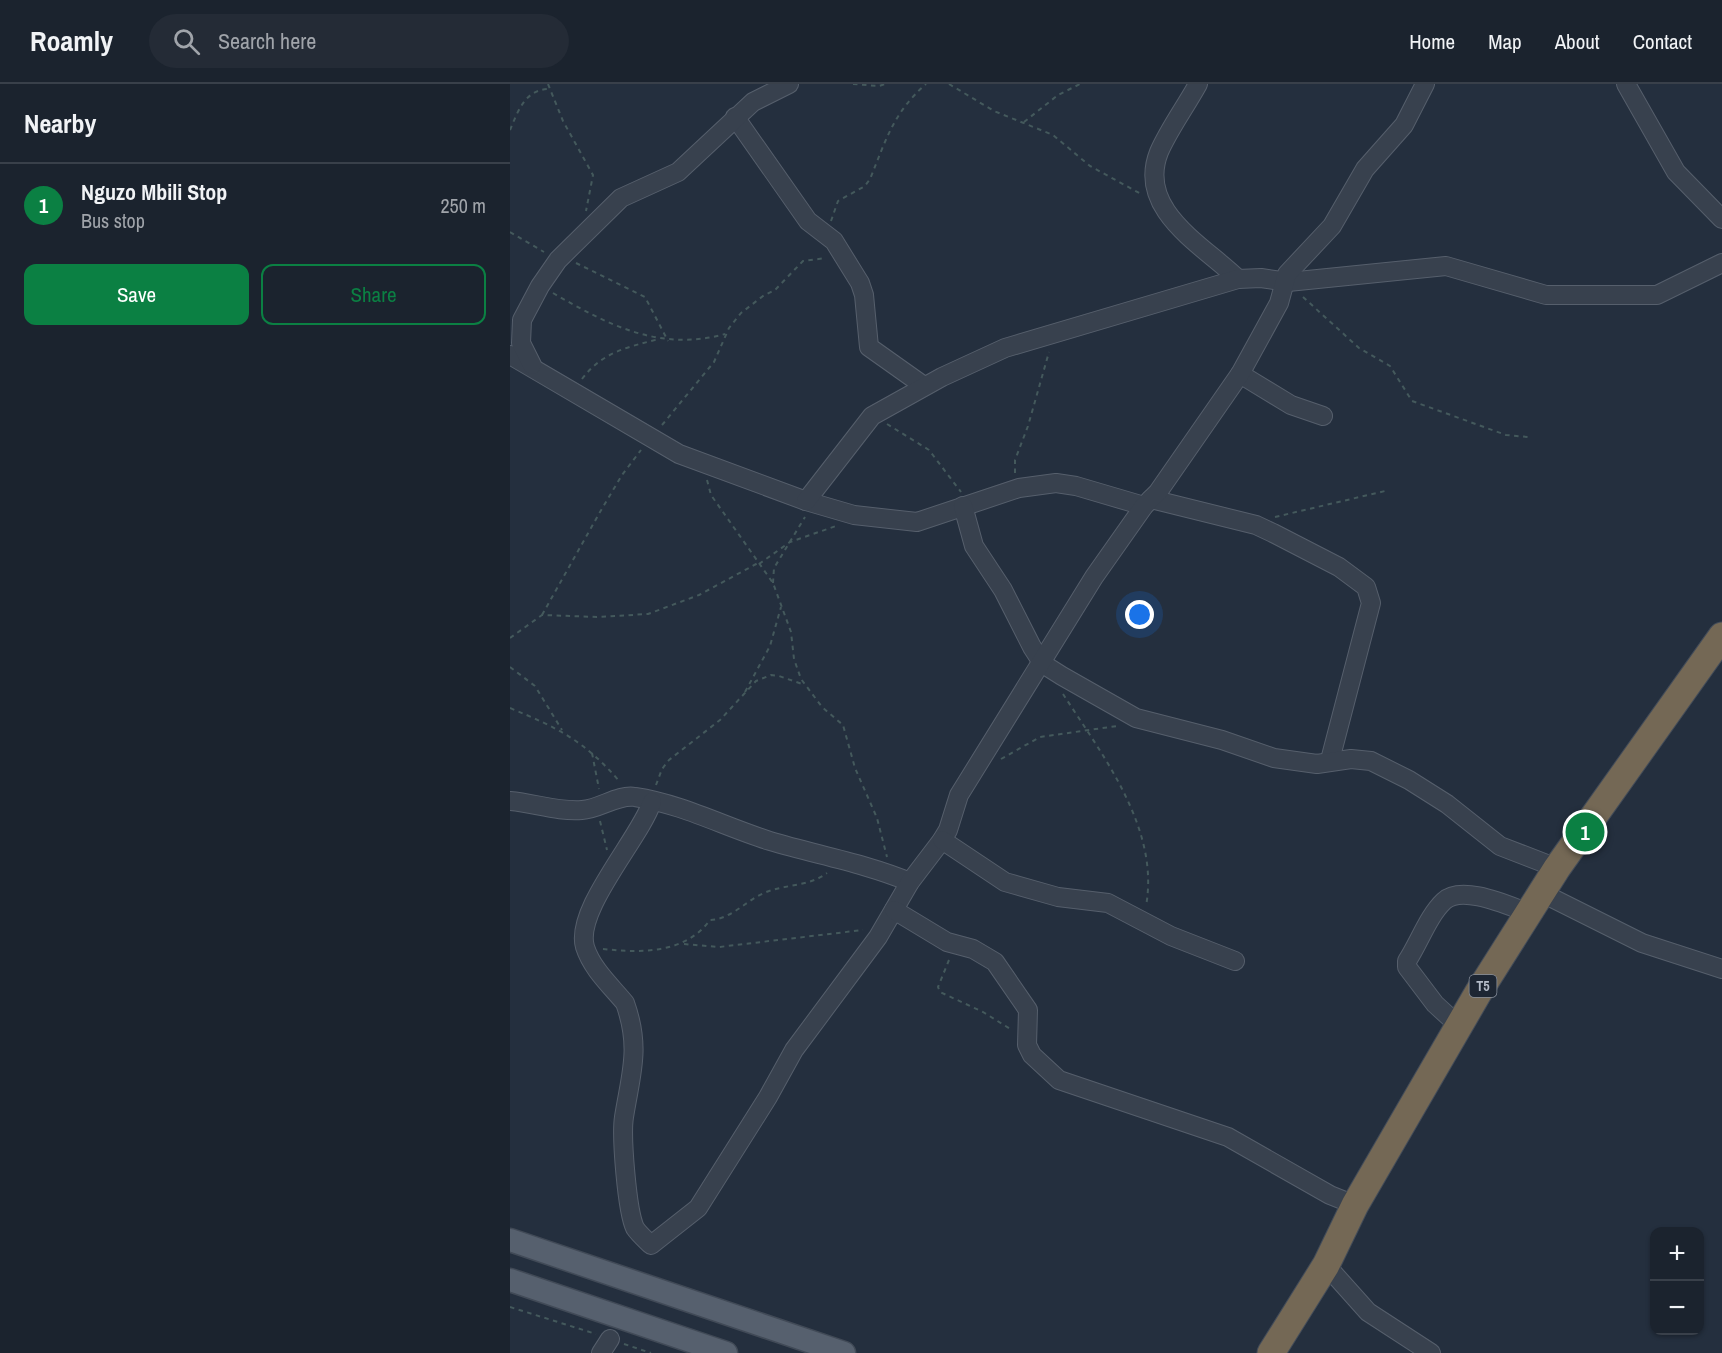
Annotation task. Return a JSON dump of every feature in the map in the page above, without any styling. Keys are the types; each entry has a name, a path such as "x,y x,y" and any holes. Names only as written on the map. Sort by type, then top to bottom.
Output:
{"highway":[{"name":"T5","path":"1271,1353 1326,1265 1355,1205 1459,1026 1557,868 1722,636"}],"main road":[{"path":"510,1240 844,1353"},
{"path":"510,1280 726,1353"}],"street":[{"path":"532,365 515,335 540,286 560,257 621,198 666,178 691,162 753,102 789,84"},
{"path":"1198,84 1160,151 1154,170 1154,186 1162,206 1183,230 1238,279"},
{"path":"652,802 645,818 611,870 585,925 585,947 593,964 625,1003 628,1010 635,1053 624,1119 628,1198 635,1228 651,1245 698,1208 768,1097 794,1050 883,928 910,882 942,840 948,830 959,795 1041,661 1148,502 1240,374 1279,303 1294,264 1332,226 1365,169 1404,125 1425,84"},
{"path":"1626,84 1676,172 1722,219"},
{"path":"735,117 808,221 837,247 860,283 864,295 869,347 924,386"},
{"path":"809,502 872,416 924,386 1005,348 1056,335 1238,279 1262,278 1286,282 1446,266 1546,296 1657,296 1722,263"},
{"path":"510,355 532,365 679,454 809,502 854,515 917,522 1019,488 1047,484 1076,486 1256,525 1340,567 1366,587 1371,596 1369,613 1330,760"},
{"path":"1240,374 1291,405 1323,416"},
{"path":"966,505 974,546 1003,590 1041,661 1072,682 1136,718 1222,740 1289,761 1317,764 1330,760 1371,761 1409,780 1447,804 1500,846 1557,868"},
{"path":"510,801 566,810 597,808 632,796 701,815 768,840 846,860 910,882"},
{"path":"942,840 1005,882 1058,897 1098,900 1171,936 1235,961"},
{"path":"1459,1026 1435,1004 1407,968 1407,962 1438,908 1445,899 1455,895 1535,903 1642,943 1722,969"},
{"path":"894,910 953,944 986,955 1005,974 1028,1010 1029,1029 1026,1042 1032,1055 1059,1080 1227,1137 1330,1195 1355,1205"},
{"path":"1326,1265 1368,1312 1431,1353"}],"path":[{"path":"548,84 563,121 593,175 586,212 591,229"},
{"path":"853,84 885,84"},
{"path":"510,638 542,615 622,475 714,362 727,334 741,313 780,286 803,261 823,259 837,247 832,214 838,201 865,186 894,120 908,101 926,84"},
{"path":"949,84 994,111 1053,135 1090,166 1162,206"},
{"path":"1024,122 1058,95 1080,84"},
{"path":"510,130 524,102 532,93 549,89"},
{"path":"510,232 645,297 668,341"},
{"path":"1286,282 1359,348 1390,366 1412,401 1506,435 1528,437"},
{"path":"540,286 584,311 659,339 694,341 727,334"},
{"path":"1019,488 1015,460 1056,335"},
{"path":"576,392 593,364 604,356 659,339"},
{"path":"872,416 929,450 966,505"},
{"path":"711,467 707,479 711,495 772,584 791,632 796,666 805,685 822,706 843,725 855,768 877,818 890,874"},
{"path":"1256,525 1283,514 1385,491"},
{"path":"772,584 774,568 790,542 809,502"},
{"path":"542,615 597,618 648,614 699,596 790,542 832,528 854,515"},
{"path":"744,695 750,679 770,646 781,607"},
{"path":"510,667 535,686 562,730"},
{"path":"652,802 658,778 669,760 720,720 756,681 771,675 805,685"},
{"path":"1061,692 1087,732 1135,817 1143,838 1150,879 1143,921"},
{"path":"510,708 562,730 606,765 632,796"},
{"path":"977,764 1009,756 1040,737 1087,732 1112,727 1136,718"},
{"path":"592,753 599,784 597,808 611,870"},
{"path":"684,944 702,932 710,920 728,916 766,892 819,879 846,860"},
{"path":"585,947 631,953 684,944 719,948 883,928"},
{"path":"953,944 938,987 940,992 983,1012 1022,1037 1026,1042"},
{"path":"510,1307 606,1346 651,1353"}],"place":[{"name":"Nguzo Mbili Stop","path":"1585,832"}]}
